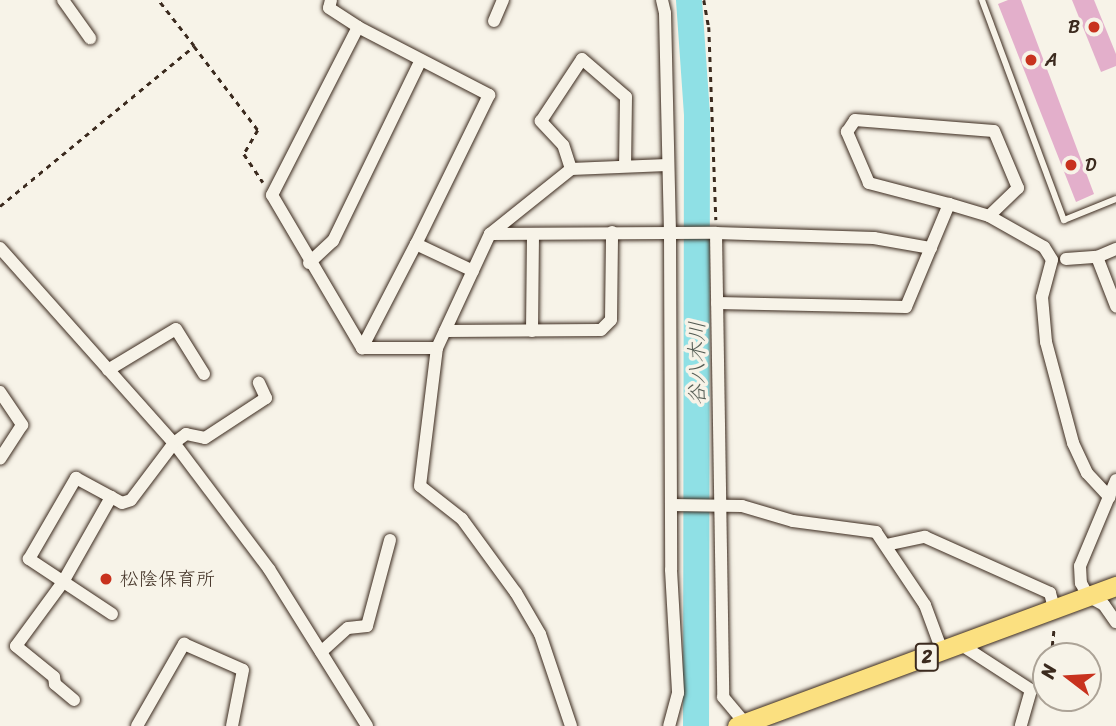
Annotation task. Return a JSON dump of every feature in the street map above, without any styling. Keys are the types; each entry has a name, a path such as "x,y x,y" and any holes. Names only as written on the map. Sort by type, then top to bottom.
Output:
{"highway":[{"name":"2","path":"743,725 1116,586"}],"street":[{"path":"63,0 90,38"},
{"path":"331,0 329,8 358,27 489,95 362,348"},
{"path":"494,21 503,0"},
{"path":"662,0 665,13 670,232 671,505 678,694 669,726"},
{"path":"358,27 272,195 309,263 362,348"},
{"path":"571,169 563,145 541,121 582,59 625,97 625,165"},
{"path":"309,263 333,242 421,60"},
{"path":"989,216 1018,188 994,131 855,120 847,132 869,183 989,216 1044,247 1052,260 1042,297 1046,342 1073,443 1087,473 1109,497"},
{"path":"571,726 540,634 516,593 462,519 420,486 437,348 490,234 571,169 667,165"},
{"path":"717,303 906,307 949,204"},
{"path":"445,331 601,330 611,320 612,232"},
{"path":"490,234 670,232 874,238 931,248"},
{"path":"716,233 723,697 743,725"},
{"path":"532,331 533,234"},
{"path":"416,244 473,271"},
{"path":"0,248 174,443 269,569 367,726"},
{"path":"1066,259 1097,257 1116,249"},
{"path":"1097,257 1116,306"},
{"path":"108,370 176,329 204,374"},
{"path":"362,348 437,348"},
{"path":"111,614 29,559 76,478 122,503 131,500 174,443 186,435 205,438 267,398 259,383"},
{"path":"0,391 22,425 0,459"},
{"path":"1116,480 1080,566 1081,583 1088,596 1104,605 1116,622"},
{"path":"74,700 55,684 54,677 16,646 63,582 111,497"},
{"path":"671,505 741,506 793,521 876,532 951,648 1031,690 1021,726"},
{"path":"886,545 925,537 1050,593 1054,608"},
{"path":"321,652 348,628 367,626 390,540"},
{"path":"137,726 184,644 243,670 232,726"}],"lane":[{"path":"982,0 1064,220 1116,199"}],"path":[{"path":"158,0 258,130 244,153 272,195"},
{"path":"704,0 709,27 716,233"},
{"path":"0,206 194,46"},
{"path":"1052,642 1054,608"}],"building":[{"name":"A","path":"1008,0 1021,0 1094,194 1076,202 998,4"},
{"name":"B","path":"1072,0 1094,0 1116,54 1116,66 1101,72"}],"waterway":[{"name":"谷八木川","path":"689,0 697,114 696,726"}],"place":[{"name":"B","path":"1094,27"},
{"name":"A","path":"1031,60"},
{"name":"D","path":"1071,165"},
{"name":"松陰保育所","path":"106,579"}]}
